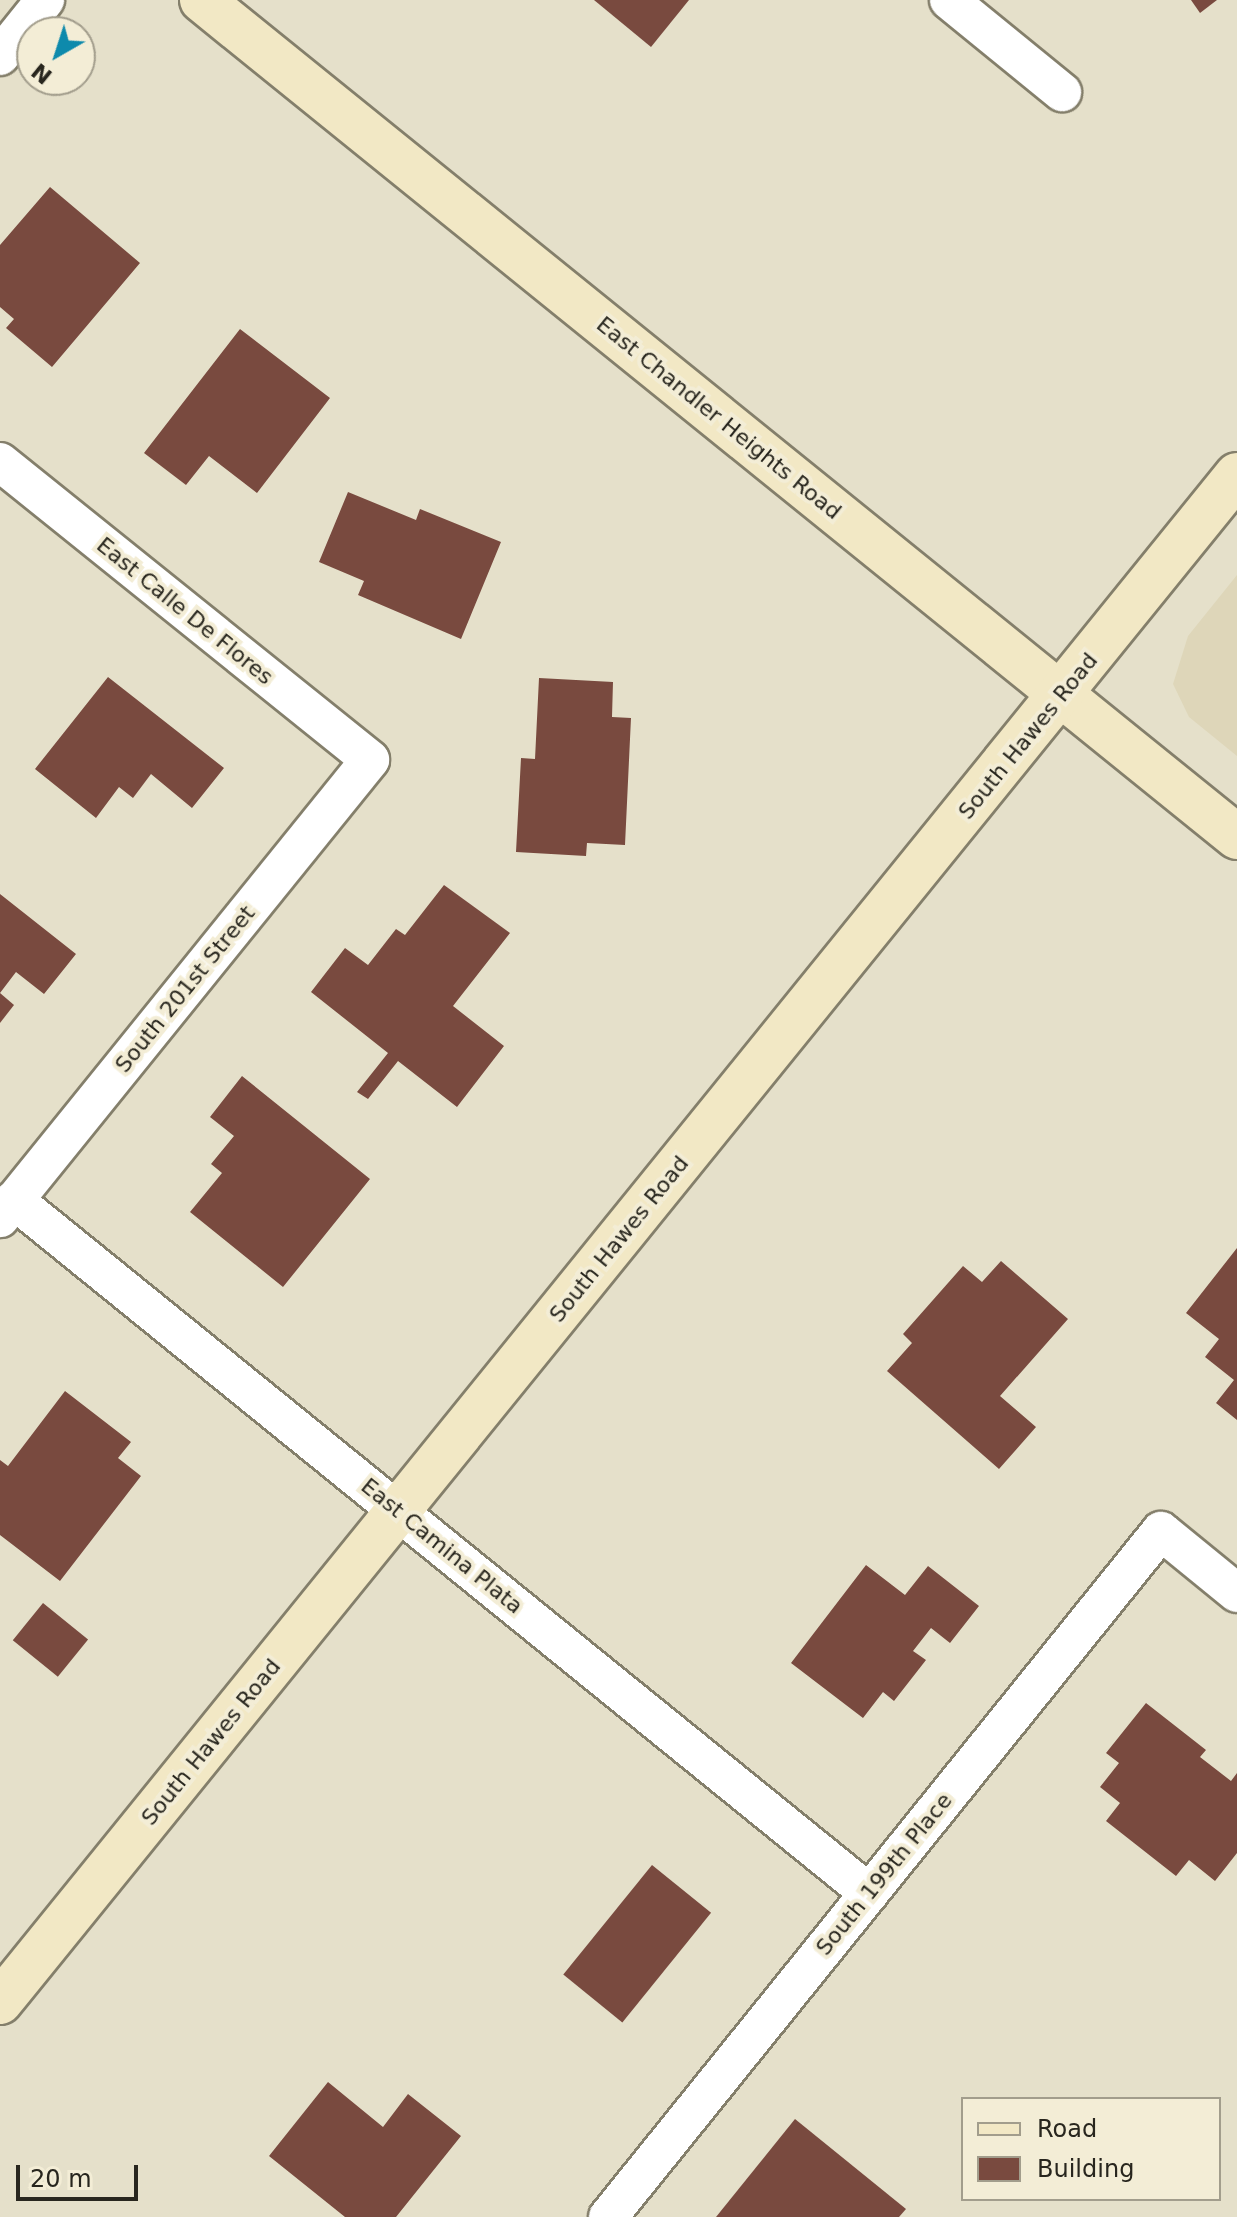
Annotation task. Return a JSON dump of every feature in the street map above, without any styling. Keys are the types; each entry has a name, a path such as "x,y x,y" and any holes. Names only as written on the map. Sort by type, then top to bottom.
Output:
{"main road":[{"name":"East Chandler Heights Road","path":"202,0 1237,837"},
{"name":"South Hawes Road","path":"0,2002 1237,475"}],"street":[{"path":"0,56 45,0"},
{"path":"949,0 1062,92"},
{"name":"East Calle De Flores","path":"0,462 370,760"},
{"name":"South 201st Street","path":"7,1209 370,760"},
{"name":"East Camina Plata","path":"7,1209 399,1510 869,1893"},
{"name":"South 199th Place","path":"608,2217 1161,1531 1237,1593"}],"shaded area":[{"path":"1237,575 1237,756 1189,717 1173,684 1188,636"}],"building":[{"path":"594,0 689,0 651,47"},
{"path":"1191,0 1217,0 1200,13"},
{"path":"50,187 140,263 52,367 6,328 14,319 0,307 0,245"},
{"path":"240,329 330,398 257,493 209,456 186,485 144,453"},
{"path":"348,492 416,520 420,509 501,542 461,639 358,595 364,581 319,562"},
{"path":"108,677 224,768 192,808 151,774 133,798 119,787 96,818 35,769"},
{"path":"539,678 613,682 612,717 631,718 625,845 587,843 586,856 516,852 521,758 535,759"},
{"path":"444,885 510,933 453,1006 504,1046 457,1107 398,1061 368,1099 357,1092 388,1053 311,992 345,948 368,965 396,929 405,935"},
{"path":"0,894 76,954 44,994 16,972 0,993"},
{"path":"0,993 14,1005 0,1023"},
{"path":"242,1076 370,1179 283,1287 190,1212 222,1173 211,1164 234,1136 210,1117"},
{"path":"1237,1248 1237,1420 1216,1403 1234,1380 1205,1357 1219,1339 1186,1313"},
{"path":"1001,1261 1068,1319 1000,1396 1036,1427 999,1469 887,1371 912,1343 903,1334 963,1266 982,1282"},
{"path":"65,1391 131,1442 118,1458 141,1476 60,1581 0,1535 0,1460 8,1466"},
{"path":"866,1565 905,1595 928,1566 979,1606 950,1643 931,1628 913,1651 926,1660 894,1701 883,1692 863,1718 791,1663"},
{"path":"43,1603 88,1640 58,1677 13,1640"},
{"path":"1146,1703 1206,1750 1200,1757 1231,1781 1237,1773 1237,1853 1215,1881 1189,1860 1176,1876 1106,1821 1120,1803 1100,1787 1119,1763 1106,1753"},
{"path":"652,1865 711,1913 622,2022 563,1975"},
{"path":"328,2082 383,2127 408,2094 461,2136 396,2217 345,2217 269,2156"},
{"path":"795,2119 906,2209 899,2217 716,2217"}]}
